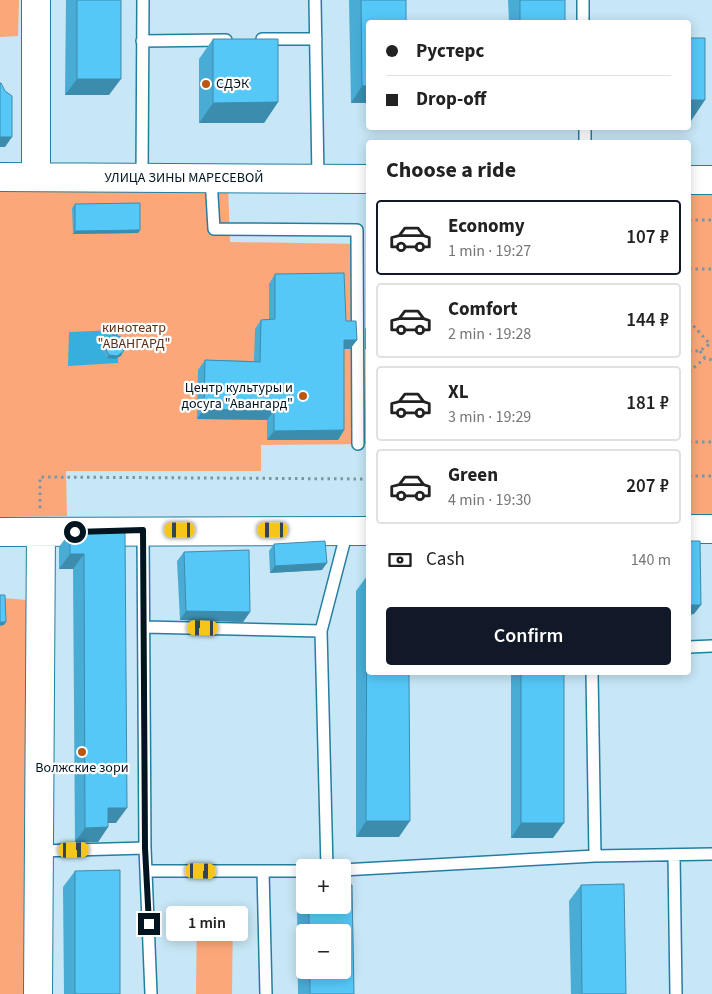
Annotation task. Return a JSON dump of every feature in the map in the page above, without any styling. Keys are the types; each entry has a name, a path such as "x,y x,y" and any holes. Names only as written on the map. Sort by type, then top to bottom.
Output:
{"street":[{"path":"36,0 36,178"},
{"name":"УЛИЦА ЗИНЫ МАРЕСЕВОЙ","path":"0,177 366,179"},
{"path":"691,180 712,180"},
{"path":"691,529 712,529"},
{"path":"0,532 143,530 358,531"},
{"path":"38,994 41,532"}],"lane":[{"path":"142,0 142,178"},
{"path":"314,0 318,179"},
{"path":"583,0 583,20"},
{"path":"142,41 316,39"},
{"path":"211,178 214,229 357,230 358,444"},
{"path":"143,530 145,848 148,871 151,994"},
{"path":"327,859 321,631 358,531"},
{"path":"144,627 321,631"},
{"path":"691,647 712,646"},
{"path":"592,675 595,856"},
{"path":"38,851 145,848"},
{"path":"351,870 595,856 712,854"},
{"path":"674,855 676,994"},
{"path":"148,871 296,871"},
{"path":"263,871 266,994"}],"path":[{"path":"691,220 712,220"},
{"path":"691,269 712,269"},
{"path":"691,323 711,343 700,351 691,351"},
{"path":"700,351 705,358 712,360"},
{"path":"691,370 705,358"},
{"path":"691,442 712,442"},
{"path":"691,476 712,476"},
{"path":"41,532 40,477 366,479"}],"green space":[{"path":"0,0 19,0 18,36 0,37"},
{"name":"кинотеатр \"АВАНГАРД\"","path":"228,183 230,242 361,244 366,444 261,445 261,471 66,471 67,516 0,517 0,185"},
{"path":"691,185 712,186 712,515 691,515"},
{"path":"3,598 28,600 25,994 0,994 0,626 3,625"},
{"path":"197,908 233,909 232,994 196,994"}],"water":[{"path":"118,330 118,363 68,366 69,332"}],"building":[{"path":"77,0 121,0 121,79 77,79"},
{"path":"361,0 406,0 406,20 366,20 366,86 362,86"},
{"path":"520,0 565,0 565,20 520,20"},
{"path":"691,38 705,38 705,100 691,100"},
{"path":"213,39 278,39 278,102 213,103"},
{"path":"0,83 5,91 12,96 12,137 0,137"},
{"path":"140,203 140,230 75,231 75,204"},
{"name":"Центр культуры и досуга \"Авангард\"","path":"344,273 346,321 356,321 357,340 344,340 344,430 274,431 274,411 204,409 205,360 260,362 261,320 275,319 275,274"},
{"path":"114,335 121,337 126,346 123,352 117,356 109,355 105,348 106,341"},
{"path":"70,532 125,532 127,808 108,808 108,827 85,828 84,554 70,554"},
{"path":"325,541 327,563 275,566 274,544"},
{"path":"691,541 700,541 701,605 691,605"},
{"path":"249,550 250,612 186,611 184,552"},
{"path":"0,595 5,595 6,622 0,622"},
{"path":"367,675 409,675 410,821 366,821"},
{"path":"521,675 564,675 564,823 521,823"},
{"path":"120,870 120,994 75,994 75,871"},
{"path":"624,884 626,994 582,994 581,885"},
{"path":"352,885 354,994 310,994 310,979 351,979 351,924 309,924 309,914 351,914"}],"place":[{"name":"СДЭК","path":"206,84"},
{"name":"Центр культуры и досуга \"Авангард\"","path":"303,396"},
{"name":"Волжские зори","path":"82,752"}],"route":[{"path":"75,532 143,530 145,848 148,871 149,924"}]}
